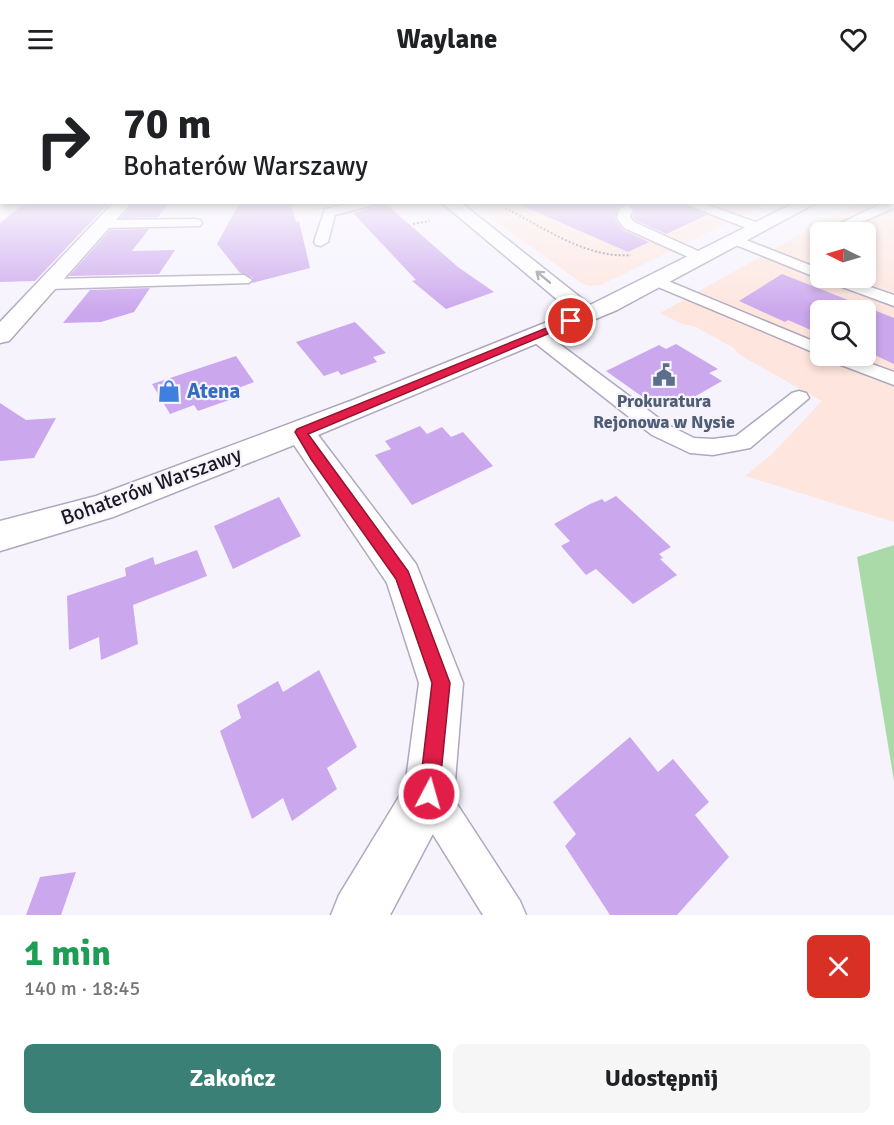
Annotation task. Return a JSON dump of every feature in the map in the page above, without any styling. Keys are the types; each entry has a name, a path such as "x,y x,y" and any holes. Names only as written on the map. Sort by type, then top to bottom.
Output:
{"street":[{"path":"0,336 95,234"},
{"path":"489,234 588,314"},
{"name":"Bohaterów Warszawy","path":"0,536 101,508 301,432 588,314 747,234"},
{"path":"301,432 315,455 403,576 441,683 429,794 359,915"}],"lane":[{"path":"321,242 323,234"},
{"path":"650,234 702,258"},
{"path":"735,240 810,269"},
{"path":"48,284 244,280"},
{"path":"656,281 810,346"},
{"path":"857,288 894,302"},
{"path":"537,335 660,430 690,445 713,447 742,443 799,398"},
{"path":"861,366 894,379"},
{"path":"429,794 506,915"}],"path":[{"path":"562,234 609,256 628,256 663,240"}],"shaded area":[{"path":"514,234 705,234 601,285 583,284"},
{"path":"801,234 810,234 810,288 876,288 876,234 894,234 894,522 745,476 772,454 822,401 738,354 734,348 694,326 682,324 660,313"}],"green space":[{"path":"894,545 894,781 857,557"}],"building":[{"path":"0,234 80,234 35,281 0,282"},
{"path":"106,234 145,234 132,251 175,250 159,274 69,276"},
{"path":"222,234 302,234 310,268 252,283 253,278 240,273 217,244"},
{"path":"373,234 420,234 458,267 494,292 446,309 412,281 416,280"},
{"path":"587,234 632,234 649,242 628,252"},
{"path":"782,274 810,285 810,288 818,288 848,300 810,300 810,330 788,320 785,322 739,301"},
{"path":"150,288 134,312 101,322 63,323 90,290"},
{"path":"876,311 894,318 894,364 876,356"},
{"path":"355,322 386,353 373,357 377,362 341,375 338,371 324,376 296,342"},
{"name":"Prokuratura Rejonowa w Nysie","path":"676,344 718,369 709,373 722,381 682,404 670,396 654,405 606,371 659,345 666,349"},
{"path":"236,356 254,382 228,392 232,399 198,411 194,405 170,414 152,384"},
{"path":"0,403 26,420 56,418 34,458 0,461"},
{"path":"420,426 427,434 442,427 451,437 463,432 493,466 412,505 375,455 391,449 385,441"},
{"path":"616,496 671,547 659,554 663,558 660,559 677,575 633,604 596,569 586,575 561,546 570,541 554,524 590,504 602,499 605,502"},
{"path":"279,497 301,536 233,569 214,526"},
{"path":"197,550 207,576 133,605 138,644 101,660 99,637 69,650 67,596 126,576 125,568 153,557 155,565"},
{"path":"319,670 357,747 327,768 337,789 292,821 283,798 252,819 220,731 241,718 237,705 278,681 283,692"},
{"path":"630,737 658,772 673,759 709,802 695,815 729,857 677,915 610,915 565,846 576,834 553,802"},
{"path":"76,872 61,915 26,915 40,877"}],"place":[{"name":"Prokuratura Rejonowa w Nysie","path":"664,375"},
{"name":"Atena","path":"169,391"}],"route":[{"path":"429,794 441,683 403,576 315,455 301,432 571,321"}]}
